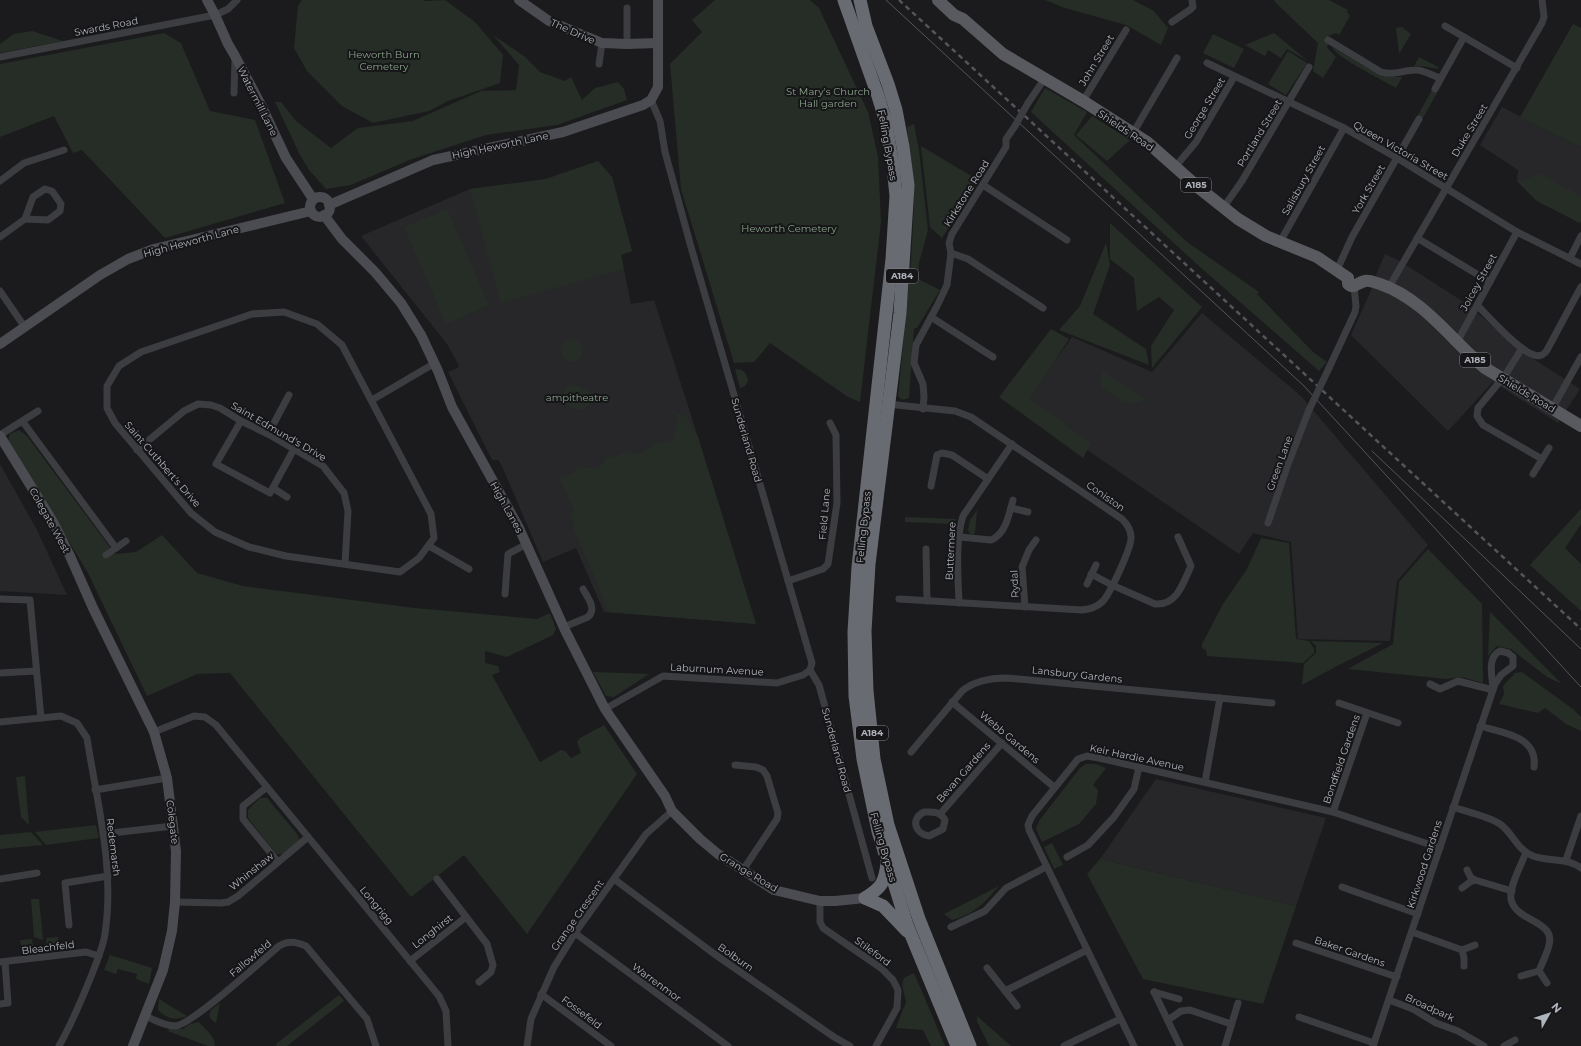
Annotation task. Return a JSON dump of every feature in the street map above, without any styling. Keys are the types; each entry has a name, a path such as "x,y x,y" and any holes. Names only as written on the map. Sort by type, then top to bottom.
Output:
{"highway":[{"name":"Felling Bypass","path":"860,0 866,26 888,84 896,110 908,185 900,313 870,564 865,631 867,691 874,759 888,825 919,919 970,1046"},
{"name":"Felling Bypass","path":"846,1 850,18 885,119 894,166 896,196 893,252 858,567 854,632 855,696 863,759 878,831 912,937 957,1046"},
{"path":"846,1 842,18 857,55 870,74"},
{"path":"865,898 881,887 886,876 887,860"},
{"path":"865,898 884,906 912,937"}],"main road":[{"name":"A185","path":"938,0 954,15 963,19"},
{"name":"A185","path":"949,0 958,10 963,19"},
{"name":"Shields Road","path":"963,19 1003,54 1083,101 1147,142 1223,208 1243,223 1280,242 1318,257 1353,283 1368,281 1389,287 1420,308 1439,324 1480,364 1502,379 1581,426"}],"street":[{"name":"Watermill Lane","path":"207,0 216,15 228,44 286,158 313,199"},
{"path":"216,15 228,9 237,0"},
{"name":"The Drive","path":"519,0 549,20 602,43 657,43"},
{"path":"651,100 658,87 658,0"},
{"path":"1172,22 1193,7 1192,0"},
{"name":"Duke Street","path":"1389,287 1542,23 1544,18 1542,0"},
{"path":"627,8 627,44"},
{"name":"Swards Road","path":"0,57 216,15"},
{"path":"1445,26 1517,68"},
{"name":"John Street","path":"1083,101 1126,30"},
{"path":"1435,89 1464,37"},
{"path":"1332,40 1381,72 1396,74 1417,70 1441,78"},
{"path":"598,64 602,43"},
{"path":"234,93 235,56"},
{"path":"1134,133 1177,58"},
{"name":"Queen Victoria Street","path":"1207,64 1344,128 1397,158 1517,232 1581,264"},
{"name":"Portland Street","path":"1223,208 1242,181 1309,67"},
{"name":"George Street","path":"1175,167 1196,142 1234,77"},
{"name":"Kirkstone Road","path":"923,409 924,384 914,363 916,345 932,317 947,285 951,252 949,243 952,234 1006,147 1006,139 1044,78"},
{"name":"High Heworth Lane","path":"329,205 433,160 563,132 643,105 651,100"},
{"name":"Sunderland Road","path":"651,100 660,121 665,152 691,247 812,663 810,670 819,685 872,878"},
{"name":"York Street","path":"1337,270 1352,237 1419,119"},
{"name":"Salisbury Street","path":"1280,242 1344,128"},
{"path":"0,181 24,163 64,150"},
{"path":"983,185 1067,240"},
{"path":"0,237 25,219 33,197 45,189 52,191 61,204 60,211 48,220 25,219"},
{"path":"322,197 327,201 329,210 324,215 317,216 311,211 310,206 313,199 322,197"},
{"name":"High Heworth Lane","path":"0,344 100,275 140,254 154,249 311,211"},
{"name":"High Lanes","path":"324,215 342,239 374,272 401,304 421,335 435,364 452,407 505,501 527,544 564,627 605,709 666,796 672,811"},
{"name":"Joicey Street","path":"1457,342 1517,232"},
{"path":"1570,258 1581,236"},
{"path":"1417,238 1490,282"},
{"path":"951,252 968,259 1043,308"},
{"name":"Green Lane","path":"1268,523 1288,464 1309,410 1355,312 1356,306 1353,283"},
{"path":"1477,305 1522,348 1534,355 1542,355 1545,353 1581,287"},
{"path":"0,291 24,326"},
{"name":"Saint Cuthbert's Drive","path":"284,312 317,324 342,345 372,400 431,514 434,538 419,558 400,572 286,556 248,547 215,532 191,513 115,423 106,408 107,386 118,366 141,352 252,314 284,312"},
{"path":"932,317 993,357"},
{"path":"1522,348 1502,379 1478,408 1477,416 1483,424 1542,459"},
{"path":"1552,409 1581,357"},
{"path":"372,400 435,364"},
{"path":"268,434 290,395"},
{"name":"Saint Edmund's Drive","path":"137,450 184,411 198,404 215,406 268,434 323,466 344,493 348,511 345,564"},
{"name":"Coniston","path":"877,404 963,414 1012,444 1122,519 1130,531 1131,544 1106,598 1089,609 1082,610 899,599"},
{"name":"Colegate West","path":"38,412 0,436 53,522 93,608"},
{"path":"241,421 216,464 270,493 294,449"},
{"path":"23,422 116,548"},
{"name":"Field Lane","path":"788,581 823,569 828,564 837,503 836,435 830,423"},
{"name":"Buttermere","path":"959,603 960,538 963,516 1012,444"},
{"path":"1533,474 1549,448"},
{"path":"931,486 937,455 942,453 952,455 988,479"},
{"path":"273,488 287,497"},
{"path":"960,538 991,540 996,538 1003,531 1013,500"},
{"path":"1010,508 1028,512"},
{"path":"1091,574 1155,604 1162,605 1172,600 1176,595 1191,566 1178,537"},
{"name":"Rydal","path":"1025,606 1022,567 1029,550 1036,540"},
{"path":"106,555 126,541"},
{"path":"506,594 508,554 527,544"},
{"path":"429,546 469,569"},
{"path":"926,549 927,601"},
{"path":"1087,584 1096,565"},
{"path":"564,627 588,617 591,614 592,607 584,589"},
{"path":"0,599 30,600 41,718"},
{"name":"Colegate","path":"93,608 154,732 167,778 176,851 175,902 172,931 163,970 133,1046"},
{"name":"Kirkwood Gardens","path":"1374,1045 1493,689 1498,680 1510,669 1514,662 1511,654 1503,651 1497,653 1493,658 1493,689"},
{"name":"Laburnum Avenue","path":"605,709 662,676 777,682 804,675 810,670"},
{"path":"0,673 36,671"},
{"name":"Lansbury Gardens","path":"911,752 962,691 973,684 997,678 1272,703"},
{"path":"1430,684 1440,689 1454,682 1462,681 1493,689"},
{"path":"1205,782 1220,698"},
{"name":"Webb Gardens","path":"952,702 1054,787"},
{"name":"Bondfield Gardens","path":"1339,703 1398,723"},
{"name":"Bondfield Gardens","path":"1333,812 1367,713"},
{"name":"Redemarsh","path":"0,722 61,716 77,723 86,738 107,859 108,895 105,935 99,956 78,1009 61,1045"},
{"name":"Longrigg","path":"154,732 194,716 205,717 216,725 443,1003 446,1011 448,1046"},
{"path":"1480,726 1520,739 1526,743 1535,759 1534,768"},
{"name":"Bevan Gardens","path":"940,814 1002,743"},
{"name":"Keir Hardie Avenue","path":"1134,1046 1031,836 1028,825 1032,816 1054,787 1074,762 1082,756 1092,756 1333,812 1440,848"},
{"path":"735,765 756,767 763,770 768,776 778,813 777,819 743,870"},
{"path":"1067,857 1088,845 1114,817 1134,789 1139,767"},
{"path":"95,790 167,778"},
{"path":"267,787 243,806 243,819 278,862"},
{"path":"1453,807 1499,823 1526,852 1538,857 1566,860 1581,868"},
{"name":"Grange Road","path":"672,811 718,854 774,890 820,901 865,898"},
{"name":"Grange Crescent","path":"527,1046 531,1019 554,967 575,933 646,834 672,811"},
{"path":"1566,860 1581,816"},
{"path":"103,834 173,826"},
{"name":"Whinshaw","path":"175,902 228,902 308,837"},
{"path":"1526,852 1512,891 1511,898 1517,912 1541,925 1547,930 1549,935 1550,944 1539,971"},
{"path":"951,927 984,911 1006,888 1046,867"},
{"path":"1467,870 1471,878 1475,880 1512,891"},
{"path":"0,879 37,873"},
{"path":"68,925 65,883 108,876"},
{"name":"Longhirst","path":"437,879 488,944 493,965 491,972 480,982"},
{"name":"Bolburn","path":"614,879 713,954 834,1038 850,1046"},
{"path":"1462,888 1475,880"},
{"path":"1342,887 1418,914"},
{"name":"Stileford","path":"820,901 820,922 823,928 882,968 894,980 898,990 897,1008 876,1046"},
{"name":"Longhirst","path":"410,961 466,917"},
{"path":"1412,932 1462,950 1475,945"},
{"name":"Warrenmor","path":"575,933 728,1046"},
{"name":"Fallowfeld","path":"146,1016 167,1025 176,1026 183,1024 199,1014 279,946 288,942 297,942 306,946 367,1019 376,1046"},
{"name":"Baker Gardens","path":"1296,944 1397,978"},
{"path":"1005,991 1087,950"},
{"path":"1462,950 1464,966"},
{"name":"Bleachfeld","path":"2,962 86,952 99,956"},
{"path":"0,1004 8,1003 2,962"},
{"path":"987,968 1016,1006"},
{"path":"1520,976 1539,971"},
{"path":"1539,971 1547,983"},
{"path":"1179,999 1154,992 1180,1046"},
{"name":"Fossefeld","path":"541,994 610,1046"},
{"name":"Broadpark","path":"1389,1000 1413,1009 1436,1023 1458,1031 1484,1046"},
{"path":"1225,1046 1238,1003"},
{"path":"1168,1020 1181,1011 1190,1010 1231,1024"},
{"path":"1299,1017 1374,1045"},
{"path":"1064,1046 1120,1019"},
{"path":"1504,1046 1515,1040"}],"shaded area":[{"path":"1502,107 1581,147 1580,223 1537,201 1517,181 1518,170 1480,145"},
{"path":"598,161 612,177 632,251 621,255 631,304 654,300 756,624 604,612 576,548 543,562 501,464 498,460 492,460 448,372 459,367 447,344 361,236 470,189 546,179"},
{"path":"1385,254 1398,260 1470,306 1515,347 1580,389 1558,423 1493,382 1448,431 1351,335"},
{"path":"1202,313 1301,396 1428,545 1397,581 1390,641 1298,639 1291,542 1253,533 1239,554 1023,406 1072,337 1152,372"},
{"path":"0,464 37,530 67,595 0,591"},
{"path":"1156,779 1326,818 1296,906 1100,859"}],"green space":[{"name":"Heworth Burn Cemetery","path":"302,0 445,0 475,22 503,55 500,83 448,101 429,111 373,123 342,106 307,71 294,48 298,6"},
{"name":"Heworth Cemetery","path":"715,0 810,0 819,8 868,112 878,157 881,222 860,402 848,397 770,343 754,362 734,363 681,189 670,64 702,32 692,20"},
{"path":"1045,0 1133,0 1154,11 1168,28 1161,45 1126,25 1065,8"},
{"path":"1274,0 1329,0 1348,10 1347,12 1350,16 1339,35 1336,33 1328,36 1325,41 1328,44 1327,48 1336,57 1323,78 1313,71 1318,43"},
{"path":"1573,24 1581,28 1581,147 1520,117"},
{"path":"1402,27 1411,34 1399,54 1396,28"},
{"path":"32,31 63,41 0,53 0,44 14,34"},
{"path":"164,33 181,43 210,111 255,120 285,203 165,238 82,150 73,153 54,116 0,137 0,64"},
{"path":"1274,33 1308,61 1287,49 1281,58 1268,50 1265,56 1245,45"},
{"path":"1213,34 1244,49 1234,68 1203,53"},
{"path":"493,35 524,56 540,72 565,81 571,77 582,100 595,88 618,82 624,89 627,100 557,125 486,135 412,159 351,185 326,189 309,170 300,155 275,102 281,102 296,121 331,148 358,128 413,121 481,91 516,90 519,65"},
{"path":"1332,47 1369,69 1389,77 1402,77 1396,88 1351,63 1336,52"},
{"path":"1288,51 1307,63 1286,95 1268,84"},
{"path":"1419,57 1440,68 1414,66"},
{"path":"1045,88 1087,112 1074,135 1187,242 1259,292 1257,294 1313,352 1327,362 1319,371 1200,267 1031,112"},
{"path":"1432,90 1437,93 1423,118 1418,115"},
{"path":"1092,116 1130,140 1107,161 1076,135"},
{"path":"914,124 919,150 928,230 919,263 918,279 940,290 917,328 914,328 909,398 902,400 898,396 911,262 914,204 907,127"},
{"path":"921,146 978,180 942,238 930,227"},
{"path":"598,161 612,177 632,251 621,255 624,269 501,303 470,189 546,179"},
{"path":"1540,174 1581,196 1580,223 1537,201 1517,181"},
{"path":"447,209 489,305 446,324 404,227"},
{"path":"1110,223 1202,307 1152,368 1151,346 1174,310 1159,297 1137,311 1134,278 1110,259"},
{"path":"1106,243 1110,265 1093,314 1146,349 1149,365 1059,330 1080,306"},
{"path":"1051,329 1069,339 1030,399 1091,443 1083,458 999,397"},
{"name":"ampitheatre","path":"572,340 580,343 583,351 580,359 572,362 564,359 561,351 564,343"},
{"path":"735,369 741,370 746,374 748,381 745,386 740,388"},
{"path":"1103,372 1146,400 1134,404 1120,400 1102,387 1100,379"},
{"name":"ampitheatre","path":"571,385 579,386 588,390 592,400 587,407 578,409 567,405 562,395 566,388"},
{"path":"671,411 686,416 698,437 756,624 609,612 574,529 571,514 574,511 559,477 573,474 576,469 583,467 596,468 604,463 605,458 620,455 628,451 639,454 654,444 673,440 678,419"},
{"path":"19,430 27,436 115,554 136,552 162,535 197,573 243,586 415,608 537,619 550,613 556,629 553,635 507,657 485,651 485,663 498,666 500,672 492,675 540,762 561,750 565,751 571,758 581,753 577,742 580,738 604,725 637,774 527,934 464,855 411,897 230,673 197,674 147,696 88,573 8,441 10,434"},
{"path":"1581,509 1581,524 1565,548 1581,564 1581,611 1530,565"},
{"path":"977,510 975,534 970,534 968,530 970,520"},
{"path":"905,517 956,519 955,524 905,522"},
{"path":"1261,538 1289,543 1296,639 1309,641 1314,649 1314,653 1303,663 1207,656 1206,650 1202,648 1202,644 1223,604 1247,569"},
{"path":"1428,549 1482,604 1483,683 1461,677 1446,679 1348,669 1393,644 1399,582"},
{"path":"1490,612 1562,684 1547,677 1511,649 1497,646 1488,656"},
{"path":"1311,641 1383,643 1302,685 1304,664 1316,653 1316,646"},
{"path":"593,672 649,674 614,697 606,696"},
{"path":"1522,672 1573,709 1581,717 1581,731 1566,724 1545,708 1538,713 1499,704 1504,694 1503,686 1515,673"},
{"path":"1086,764 1096,764 1106,768 1093,785 1098,790 1096,804 1079,824 1042,842 1036,829 1039,821 1080,768"},
{"path":"25,776 29,825 21,817 16,777"},
{"path":"260,798 267,798 298,835 300,841 284,854 276,854 248,818 248,810"},
{"path":"96,825 99,838 46,845 35,832"},
{"path":"31,832 43,845 0,849 0,835"},
{"path":"1052,843 1063,865 1054,869 1044,847"},
{"path":"1100,859 1296,906 1263,1004 1143,979 1087,874"},
{"path":"999,886 984,903 967,915 952,920 944,914"},
{"path":"31,899 39,899 43,940 34,937"},
{"path":"58,937 59,950 47,951 46,938"},
{"path":"32,939 34,952 23,954 20,940"},
{"path":"110,955 152,968 149,984 136,979 137,974 118,969 116,974 104,970"},
{"path":"914,973 945,1046 931,1046 923,1030 896,1028 906,1002 902,985 904,978"},
{"path":"339,995 344,1001 287,1046 277,1046 276,1044"},
{"path":"159,999 187,1016 175,1019 168,1017 158,1010"},
{"path":"220,1003 216,1023 209,1015 211,1010"},
{"path":"977,1016 1011,1046 989,1046 977,1021"},
{"path":"199,1022 212,1036 215,1046 208,1046 168,1031 169,1029 183,1029 190,1024"}],"tram line":[{"path":"886,0 1304,386 1581,687"},
{"path":"1372,451 1581,649"}],"railway":[{"path":"899,0 1581,629"}],"park label":[{"name":"St Mary's Church Hall garden","path":"828,96"}]}
